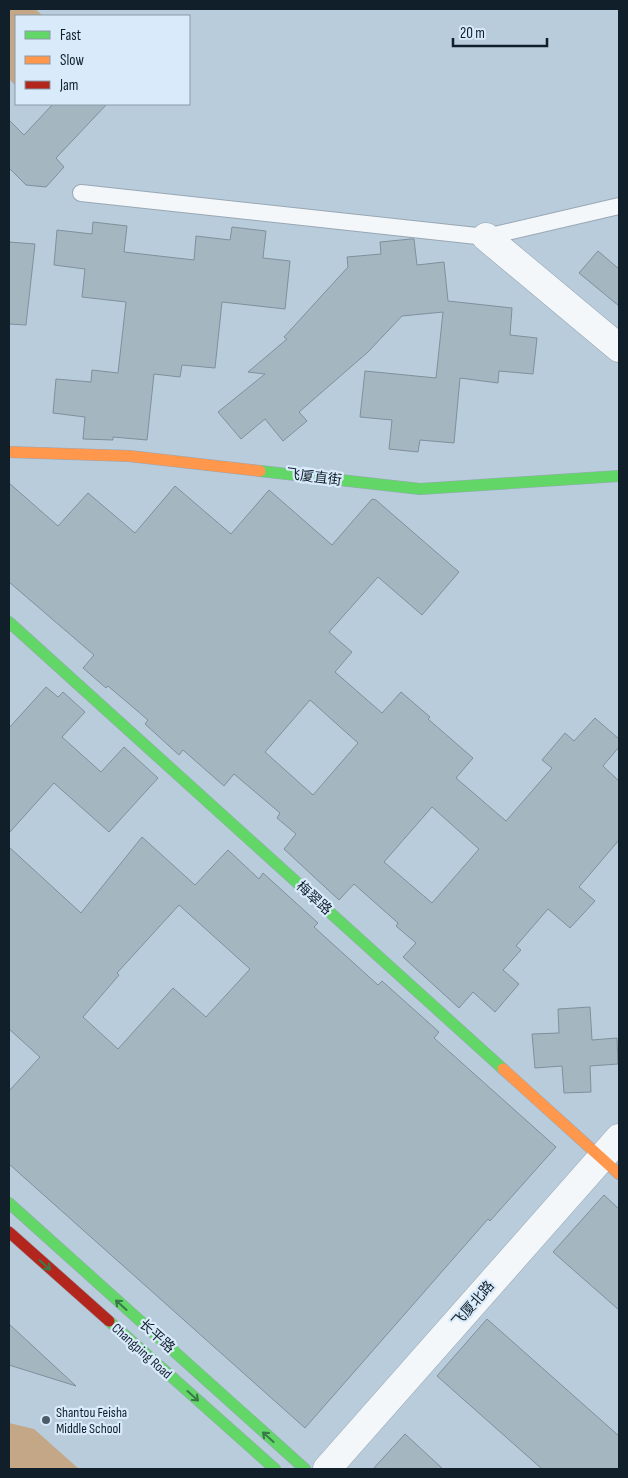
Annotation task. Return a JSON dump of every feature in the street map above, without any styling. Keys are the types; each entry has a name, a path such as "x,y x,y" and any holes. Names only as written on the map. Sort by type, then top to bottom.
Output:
{"street":[{"path":"486,237 619,348"},
{"name":"飞厦直街","path":"9,452 129,456 420,489 619,476"},
{"name":"梅翠路","path":"9,622 610,1166"},
{"name":"飞厦北路","path":"327,1469 610,1166 619,1138"},
{"name":"长平路","path":"9,1203 305,1469"},
{"name":"Changping Road","path":"11,1240 275,1469"}],"lane":[{"path":"81,193 486,237 619,206"}],"shaded area":[{"path":"9,9 35,9 42,15 15,15 15,85 9,79"},
{"path":"9,1423 34,1429 79,1469 9,1469"}],"building":[{"path":"52,105 106,105 56,158 64,167 46,187 26,185 9,168 9,120 24,135"},
{"path":"93,222 127,226 124,252 194,260 196,236 230,240 232,227 266,231 263,258 290,261 285,309 222,302 215,368 182,365 180,377 154,374 147,440 113,437 113,440 83,439 85,417 53,413 56,379 91,382 92,370 118,373 126,302 82,297 85,269 54,265 57,230 92,234"},
{"path":"414,239 417,265 444,262 448,301 512,308 510,335 537,338 533,374 499,371 498,383 460,378 454,443 420,440 418,452 389,449 392,420 360,417 365,371 436,378 443,312 402,316 368,352 299,412 307,421 283,441 265,419 241,439 218,412 265,374 248,372 287,339 284,337 348,267 347,257 381,254 380,242"},
{"path":"9,242 35,244 26,325 9,324"},
{"path":"598,251 619,269 619,306 579,273"},
{"path":"9,483 58,526 88,493 135,533 175,486 231,534 269,490 332,545 372,499 376,500 459,572 422,615 378,577 329,632 352,652 335,672 382,713 401,692 430,717 428,719 473,758 456,778 506,821 552,768 542,760 565,733 574,741 595,718 619,739 619,747 603,766 619,781 619,840 579,887 595,901 570,928 548,909 516,946 521,950 503,970 519,984 495,1012 473,992 459,1008 403,957 416,943 396,926 398,923 354,884 339,900 284,849 296,834 277,818 280,813 234,774 224,786 183,750 179,755 145,724 148,720 108,686 106,688 83,668 94,655 9,582","holes":["310,700 358,743 313,795 265,752","432,807 479,849 432,903 384,862"]},
{"path":"46,687 58,697 63,692 85,712 62,737 101,772 124,747 158,778 109,832 54,783 9,833 9,728"},
{"path":"142,837 195,885 228,850 259,879 263,873 318,923 314,927 378,985 382,981 439,1032 434,1038 556,1147 490,1221 488,1219 305,1428 9,1164 9,1091 40,1057 9,1029 9,847 81,913","holes":["179,905 250,969 206,1017 173,988 118,1049 83,1017 119,975 117,973"]},
{"path":"590,1007 592,1040 617,1038 618,1064 590,1066 591,1092 564,1093 562,1066 535,1068 532,1034 559,1033 558,1009"},
{"path":"604,1195 619,1209 619,1310 553,1252"},
{"path":"487,1319 619,1436 619,1469 542,1469 437,1376"},
{"path":"9,1324 76,1386 9,1365"},
{"path":"405,1434 443,1469 373,1469"}],"traffic: fast":[{"path":"260,471 420,489 619,476"},
{"path":"9,622 503,1069"},
{"path":"9,1203 305,1469"},
{"path":"109,1321 275,1469"}],"traffic: slow":[{"path":"9,452 129,456 260,471"},
{"path":"503,1069 619,1174"}],"traffic: jam":[{"path":"9,1232 109,1321"}],"place":[{"name":"Shantou Feisha Middle School","path":"46,1420"}]}
